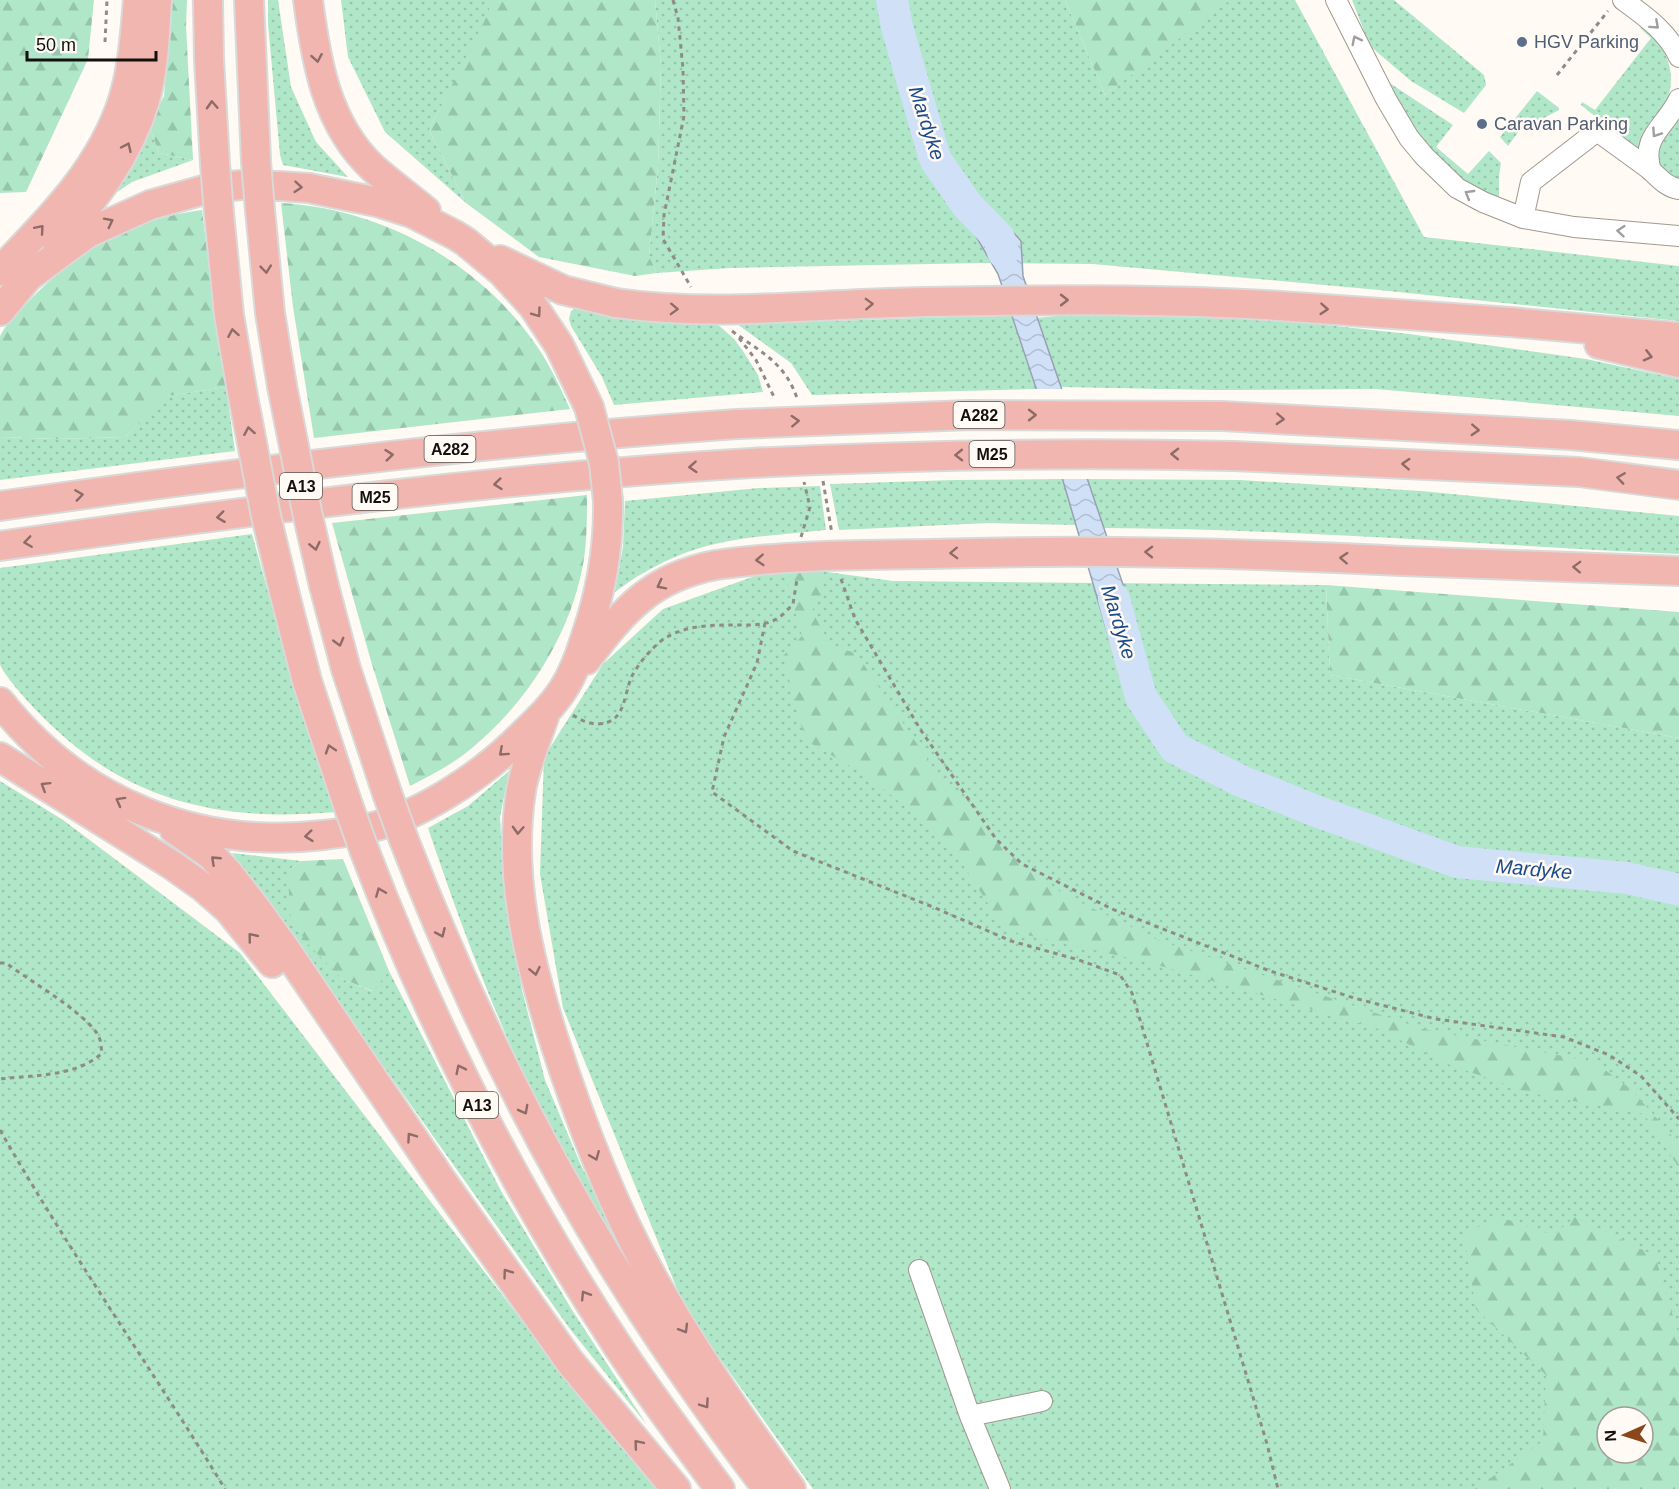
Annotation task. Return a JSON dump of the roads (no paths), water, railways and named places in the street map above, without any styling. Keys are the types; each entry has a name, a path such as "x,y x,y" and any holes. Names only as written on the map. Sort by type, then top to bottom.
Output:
{"highway":[{"path":"0,271 77,186 106,142 117,119 129,78 138,0"},
{"path":"2,309 104,186 123,155 146,98 158,0"},
{"name":"A13","path":"208,0 209,59 219,213 230,315 242,391 264,505 284,591 308,681 348,805 365,852 431,1009 483,1117 547,1232 629,1363 720,1489"},
{"name":"A13","path":"249,0 260,210 270,313 282,386 324,586 346,669 387,793 436,923 515,1094 566,1187 638,1306 738,1452 768,1489"},
{"path":"308,0 325,90 344,131 358,152 373,167 502,272 533,306 559,345 589,407 604,463 608,501 607,554 588,631 555,700 521,790 517,853 522,914 540,995 557,1051 575,1106 611,1194 656,1283 706,1367 791,1489"},
{"path":"28,277 88,233 123,216 182,195 211,188 251,184 309,188 377,202 412,213 563,290 616,303 697,310 1053,300 1205,302 1510,321 1679,337"},
{"path":"1510,321 1679,363"},
{"name":"A282","path":"0,506 376,456 594,435 737,424 970,415 1222,416 1570,435 1679,445"},
{"name":"M25","path":"0,546 426,491 567,477 751,463 1027,454 1233,456 1579,472 1679,486"},
{"path":"159,819 214,833 261,838 308,837 373,827 415,810 458,788 501,754 555,700 606,633 637,600 678,576 716,565 759,560 987,552 1233,553 1636,569 1679,573"},
{"path":"0,702 18,725 45,751 72,772"},
{"path":"0,730 130,806 159,819 190,839 230,874 288,953 383,1096 570,1362 676,1489"},
{"path":"0,757 172,865 219,902 251,936 306,1008 383,1096"}],"lane":[{"path":"1336,0 1386,99 1409,138 1457,188 1482,202 1523,218 1574,227 1679,236"},
{"path":"1616,5 1656,26 1677,48"},
{"path":"1651,171 1648,149 1652,138 1679,99"},
{"path":"1523,218 1531,182 1597,131 1660,180 1672,188 1679,189"},
{"path":"919,1270 970,1416 1000,1489"},
{"path":"970,1416 1042,1401"}],"water":[{"path":"990,215 1021,241 1023,276 1136,623 1136,637 1110,642 1036,388 998,274 967,221"}],"waterway":[{"name":"Mardyke","path":"892,0 897,27 935,159 967,205 999,238 1003,252"},
{"name":"Mardyke","path":"1114,599 1141,697 1175,748 1241,781 1457,862 1627,878 1679,890"}],"place":[{"name":"HGV Parking","path":"1522,42"},
{"name":"Caravan Parking","path":"1482,124"}]}
